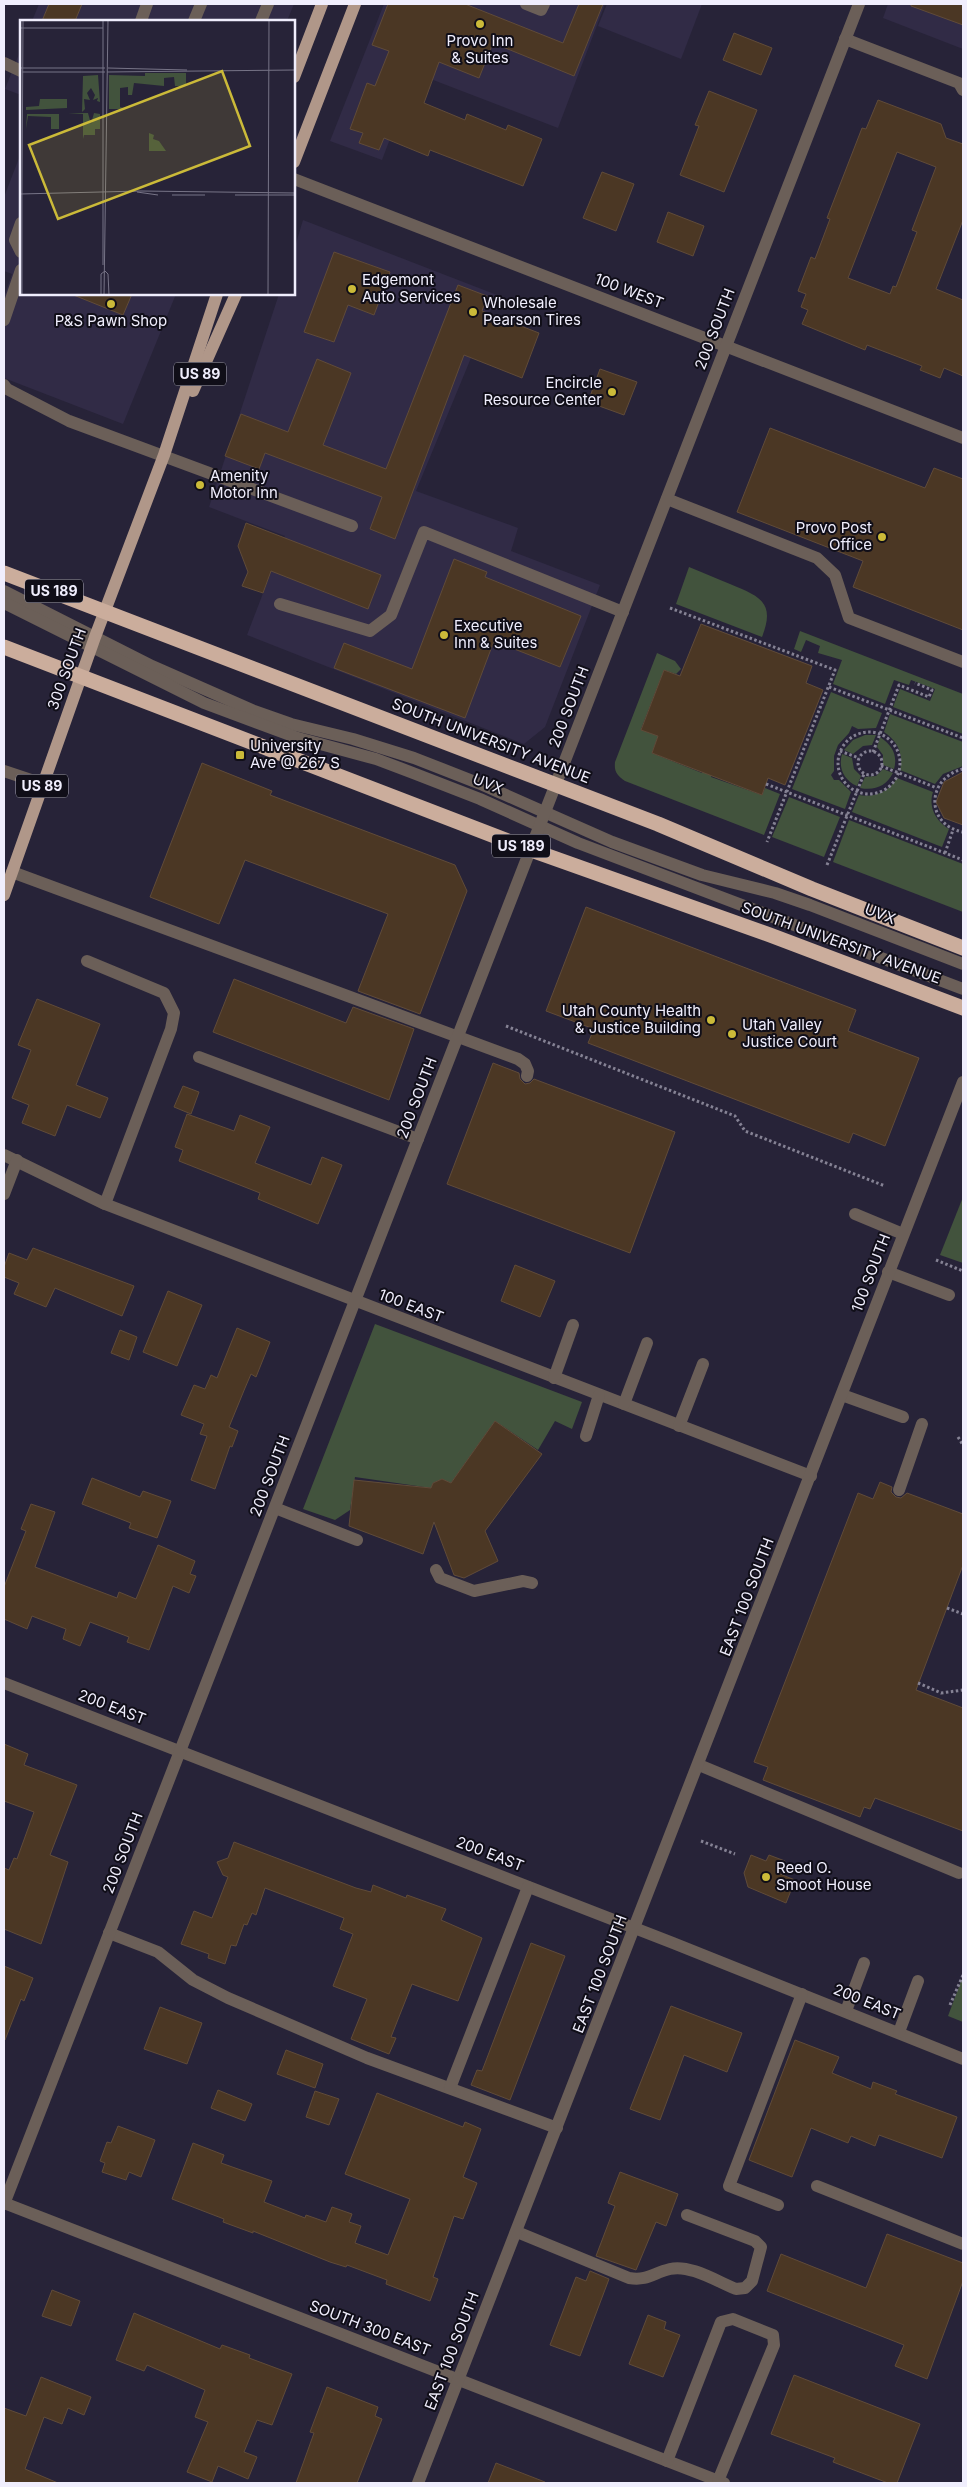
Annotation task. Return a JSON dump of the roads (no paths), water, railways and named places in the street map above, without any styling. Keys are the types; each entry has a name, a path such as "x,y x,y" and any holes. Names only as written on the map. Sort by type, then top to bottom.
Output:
{"highway":[{"name":"SOUTH UNIVERSITY AVENUE","path":"4,573 105,610 556,785 963,948"},
{"name":"SOUTH UNIVERSITY AVENUE","path":"4,647 531,850 770,935 963,1008"}],"main road":[{"path":"295,75 322,4"},
{"path":"295,159 356,4"},
{"name":"300 SOUTH","path":"4,895 93,642 164,455 217,295"},
{"name":"300 SOUTH","path":"164,455 236,295"}],"street":[{"path":"140,20 147,4"},
{"path":"194,20 201,4"},
{"path":"261,20 268,4"},
{"path":"526,4 540,10 544,4"},
{"name":"200 SOUTH","path":"4,2203 859,4"},
{"path":"845,39 959,83 963,90"},
{"path":"4,64 20,71"},
{"name":"100 WEST","path":"295,179 726,346 960,433"},
{"path":"20,225 15,240 20,250"},
{"path":"4,320 20,273"},
{"path":"4,385 7,389 69,420 352,526"},
{"path":"960,433 963,448"},
{"path":"667,499 816,558 836,575 849,618 963,662"},
{"path":"280,604 370,631 392,615 424,532 623,612"},
{"name":"UVX","path":"4,591 93,642"},
{"name":"UVX","path":"4,603 254,711 291,724 368,743 414,758 483,785 543,820 611,856 963,989"},
{"path":"4,770 43,784"},
{"name":"UVX","path":"543,820 612,842 686,869 775,893 963,964"},
{"path":"12,872 518,1059 525,1064 528,1071 527,1076"},
{"path":"87,961 164,993 174,1013 171,1028 104,1204"},
{"path":"199,1057 418,1139"},
{"name":"100 SOUTH","path":"811,1476 888,1272 963,1082"},
{"name":"100 EAST","path":"4,1155 104,1204 811,1476"},
{"path":"4,1194 17,1160"},
{"path":"856,1214 903,1234"},
{"path":"888,1272 949,1295"},
{"path":"554,1378 573,1325"},
{"path":"624,1404 647,1342"},
{"path":"679,1426 703,1364"},
{"path":"586,1436 599,1395"},
{"path":"842,1396 903,1417"},
{"path":"899,1490 922,1424"},
{"name":"EAST 100 SOUTH","path":"418,2483 811,1476"},
{"path":"275,1508 357,1540"},
{"path":"436,1570 440,1578 474,1591 523,1581 532,1583"},
{"name":"200 EAST","path":"4,1683 636,1928 900,2032 963,2059"},
{"path":"699,1765 960,1873"},
{"path":"450,2088 528,1887"},
{"path":"109,1933 158,1952 193,1980 228,1998 368,2058 557,2128"},
{"path":"846,2011 864,1963"},
{"path":"900,2032 918,1981"},
{"path":"778,2205 729,2186 802,1994"},
{"path":"817,2186 963,2244"},
{"name":"SOUTH 300 EAST","path":"4,2203 721,2482"},
{"path":"516,2232 629,2278 641,2280 670,2269 684,2268 736,2289 745,2288 752,2281 761,2247 755,2241 687,2215"},
{"path":"667,2461 721,2322 733,2318 773,2335 774,2346 721,2482"}],"place":[{"name":"Provo Inn & Suites","path":"480,24"},
{"name":"Edgemont Auto Services","path":"352,289"},
{"name":"P&S Pawn Shop","path":"111,304"},
{"name":"Wholesale Pearson Tires","path":"473,312"},
{"name":"Encircle Resource Center","path":"612,392"},
{"name":"Amenity Motor Inn","path":"200,485"},
{"name":"Provo Post Office","path":"882,537"},
{"name":"Executive Inn & Suites","path":"444,635"},
{"name":"University Ave @ 267 S","path":"240,755"},
{"name":"Utah County Health & Justice Building","path":"711,1020"},
{"name":"Utah Valley Justice Court","path":"732,1034"},
{"name":"Reed O. Smoot House","path":"766,1877"}]}
